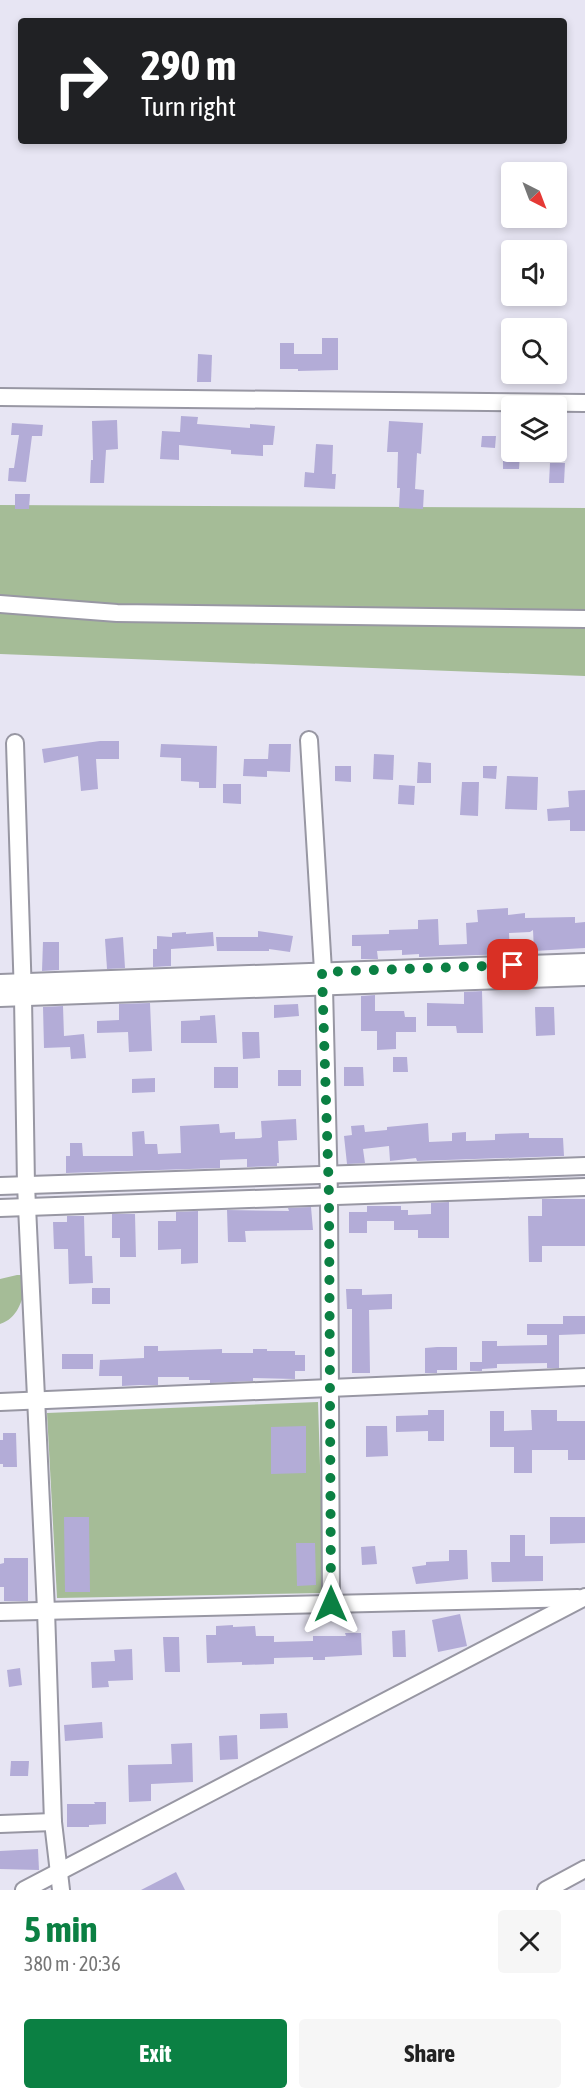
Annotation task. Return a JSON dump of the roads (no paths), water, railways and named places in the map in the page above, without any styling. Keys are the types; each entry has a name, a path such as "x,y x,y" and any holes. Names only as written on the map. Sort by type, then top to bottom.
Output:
{"street":[{"path":"0,397 585,403"},
{"path":"0,604 117,613 585,619"},
{"path":"309,740 323,979 329,1196 331,1604"},
{"path":"15,743 8,797 23,990 26,1185 46,1610 53,1822 61,1890"},
{"path":"0,998 23,990 323,979 585,962"},
{"path":"323,979 585,977"},
{"path":"0,983 23,990"},
{"path":"0,1186 585,1166"},
{"path":"0,1208 585,1187"},
{"path":"0,1402 585,1377"},
{"path":"0,1612 584,1597"},
{"path":"24,1890 584,1597"},
{"path":"0,1824 53,1822"},
{"path":"546,1890 579,1878"}]}
